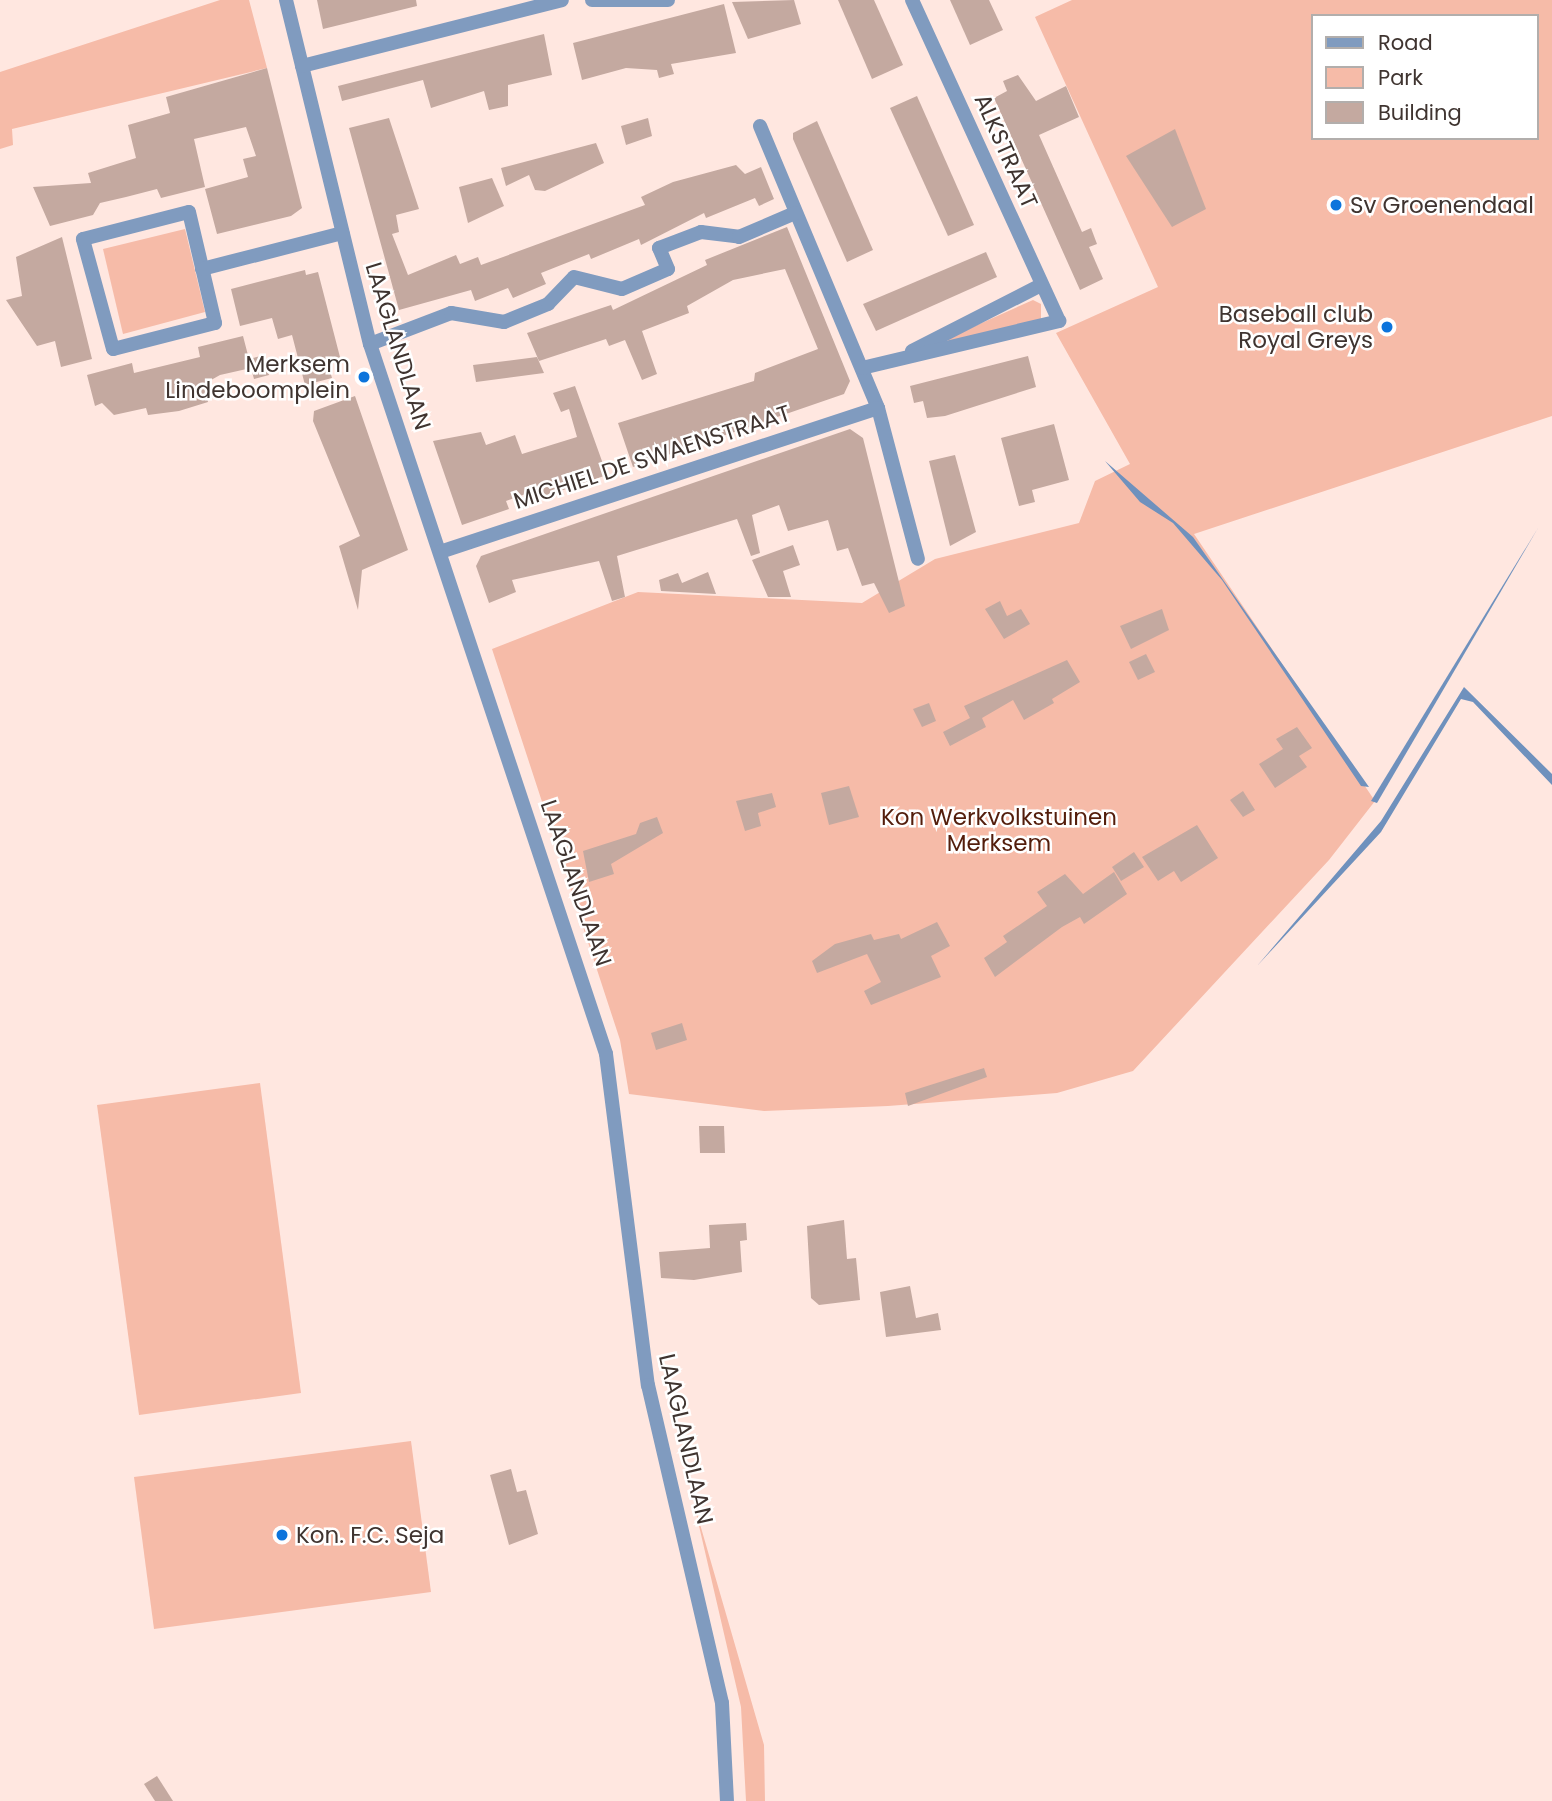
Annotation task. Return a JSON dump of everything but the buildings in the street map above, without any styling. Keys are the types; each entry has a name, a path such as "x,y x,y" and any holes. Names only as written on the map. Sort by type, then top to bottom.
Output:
{"street":[{"name":"LAAGLANDLAAN","path":"286,0 369,344 606,1054 648,1385 722,1703 727,1801"},
{"path":"302,66 562,0"},
{"path":"592,0 668,0"},
{"name":"ALKSTRAAT","path":"908,354 1059,321 912,0"},
{"path":"760,126 878,408 918,559"},
{"path":"189,212 202,269 215,323 113,349 83,239 189,212"},
{"path":"369,344 451,313 504,322 548,303 574,276 622,289 668,269 659,248 701,232 739,237 795,213"},
{"path":"202,269 342,233"},
{"path":"862,368 908,354 1041,285"},
{"name":"MICHIEL DE SWAENSTRAAT","path":"440,552 878,408"}],"green space":[{"path":"220,0 249,0 267,68 12,129 13,145 0,149 0,72"},
{"name":"Kon Werkvolkstuinen Merksem","path":"1072,0 1552,0 1552,416 1194,534 1375,801 1329,860 1133,1071 1057,1093 888,1106 764,1111 629,1094 620,1040 492,649 638,592 862,603 935,559 1079,523 1095,481 1130,464 1056,333 1158,287 1035,17"},
{"path":"185,229 205,312 123,334 103,249"},
{"path":"1033,300 1041,304 1041,320 951,344 946,339"},
{"path":"260,1083 301,1393 139,1415 97,1105"},
{"name":"Kon. F.C. Seja","path":"411,1441 431,1592 154,1629 134,1477"},
{"path":"693,1500 764,1745 765,1801 746,1801 741,1707"}],"water":[{"path":"1105,461 1193,537 1369,787 1361,786 1222,580 1173,523 1140,502"},
{"path":"1538,528 1377,803 1371,801"},
{"path":"1464,687 1552,774 1552,785 1473,702 1461,699 1381,832 1257,966 1381,821"}],"place":[{"name":"Sv Groenendaal","path":"1336,205"},
{"name":"Baseball club Royal Greys","path":"1387,327"},
{"name":"Merksem Lindeboomplein","path":"364,377"},
{"name":"Kon. F.C. Seja","path":"282,1535"}]}
